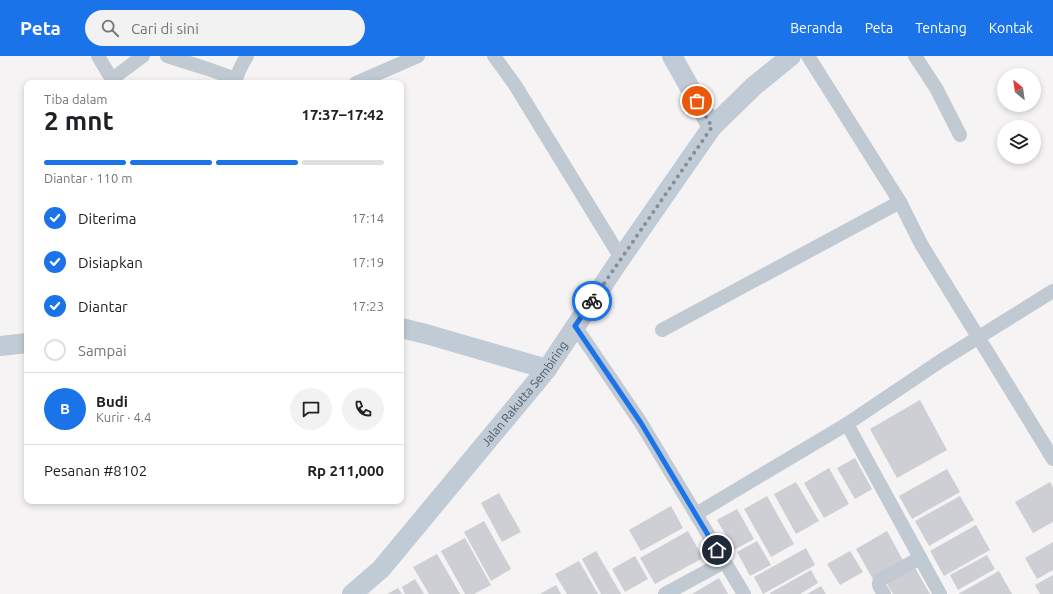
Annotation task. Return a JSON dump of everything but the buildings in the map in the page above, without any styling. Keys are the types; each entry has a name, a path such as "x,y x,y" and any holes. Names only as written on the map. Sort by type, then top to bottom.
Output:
{"main road":[{"path":"672,56 712,127"},
{"name":"Jalan Rakutta Sembiring","path":"358,592 381,569 546,369 712,127 754,86 791,56"},
{"path":"404,329 546,369"},
{"path":"0,346 24,343"}],"street":[{"path":"98,56 112,80"},
{"path":"114,80 143,56"},
{"path":"167,56 208,69 234,80"},
{"path":"236,80 243,62 247,56"},
{"path":"363,80 418,56"},
{"path":"494,56 515,85 621,258"},
{"path":"808,56 900,202 921,244 1053,459"},
{"path":"916,56 936,88 960,135"},
{"path":"662,330 900,202"},
{"path":"696,514 846,424 942,360 1053,291"},
{"path":"575,326 641,423 744,594"},
{"path":"846,424 940,594"},
{"path":"884,594 878,583 880,580 920,558"},
{"path":"665,594 724,562"}],"way so far":[{"path":"592,301 712,127 697,101"}],"route":[{"path":"592,301 575,326 641,423 717,550"}]}
